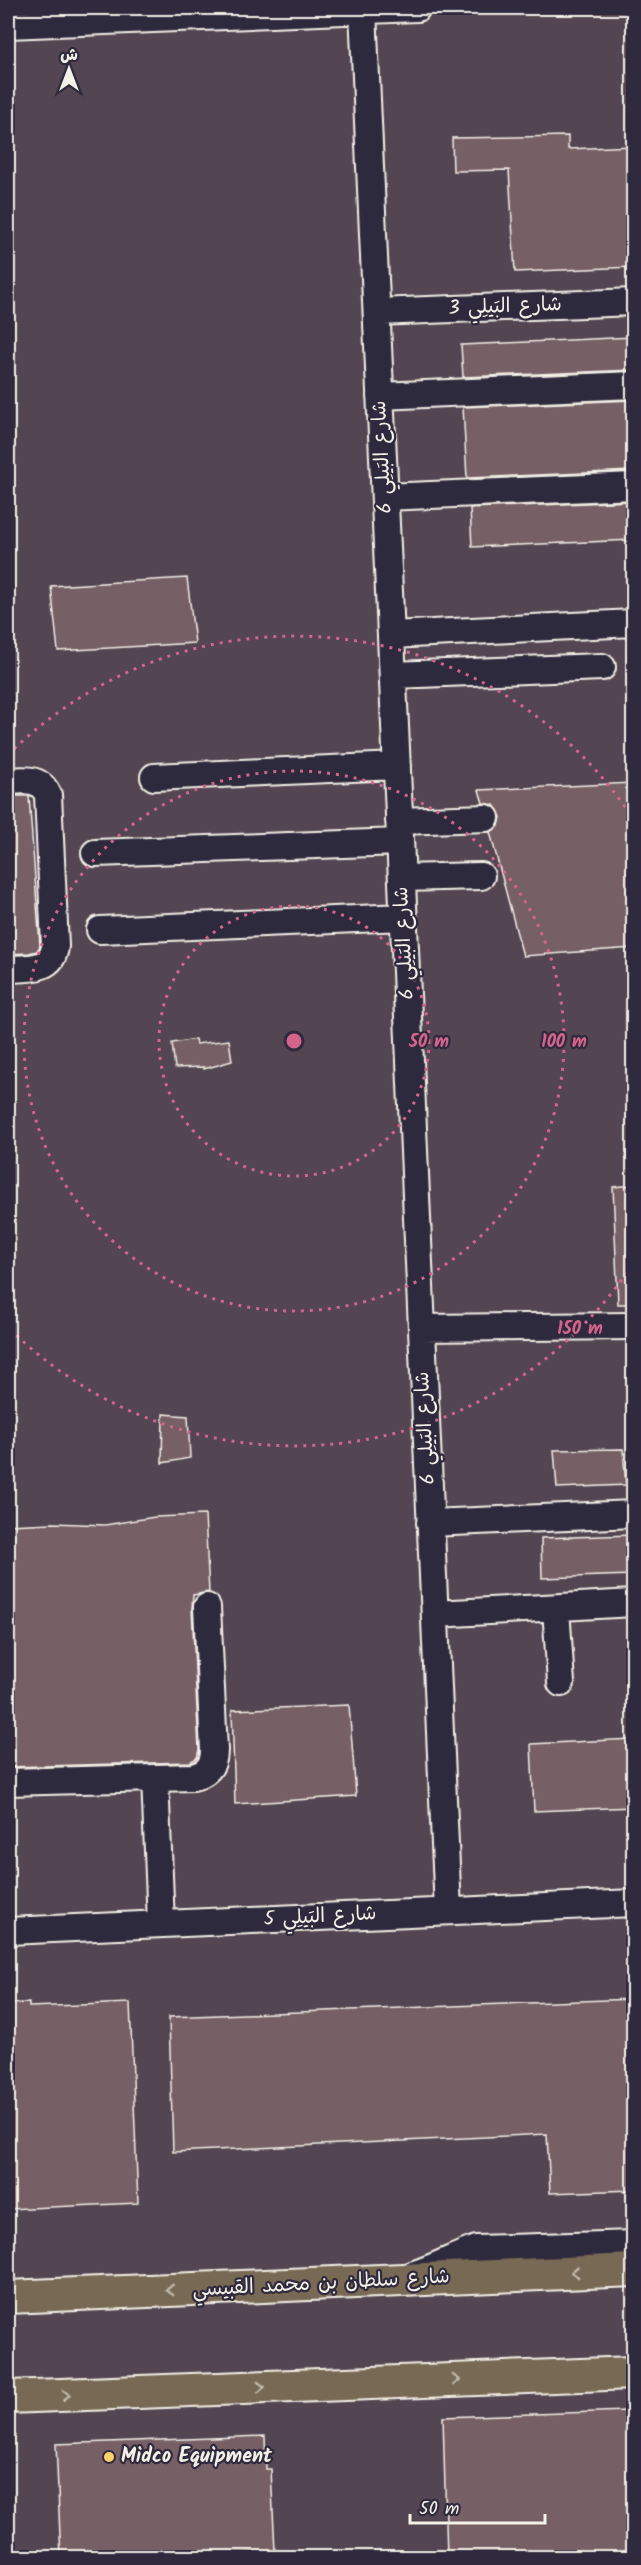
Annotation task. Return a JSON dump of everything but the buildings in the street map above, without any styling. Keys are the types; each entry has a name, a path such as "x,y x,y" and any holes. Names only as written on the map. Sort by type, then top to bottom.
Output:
{"main road":[{"name":"شارع سلطان بن محمد القبيسي","path":"8,2297 633,2270"},
{"path":"8,2397 633,2373"}],"street":[{"path":"8,25 417,8"},
{"name":"شارع البَيلِي 6","path":"363,10 448,1911"},
{"name":"شارع البَيلِي 3","path":"377,312 633,302"},
{"path":"380,396 633,385"},
{"path":"385,497 633,486"},
{"path":"391,635 633,623"},
{"path":"393,675 602,667"},
{"path":"154,777 397,766"},
{"path":"8,781 35,781 46,789 48,795 55,946 51,958 42,967 8,969"},
{"path":"95,853 400,832 486,818"},
{"path":"402,878 481,876"},
{"path":"100,930 403,917"},
{"path":"422,1328 633,1326"},
{"path":"430,1523 633,1514"},
{"path":"435,1614 633,1604"},
{"path":"8,1782 155,1778 201,1775 207,1771 214,1758 207,1607"},
{"path":"556,1608 561,1683"},
{"path":"155,1778 161,1924"},
{"name":"شارع البَيلِي 5","path":"8,1931 633,1903"},
{"path":"392,2281 436,2267 476,2249 633,2244"}],"shaded area":[{"path":"8,8 633,8 633,2557 8,2558"}],"place":[{"name":"Midco Equipment","path":"109,2457"}]}
